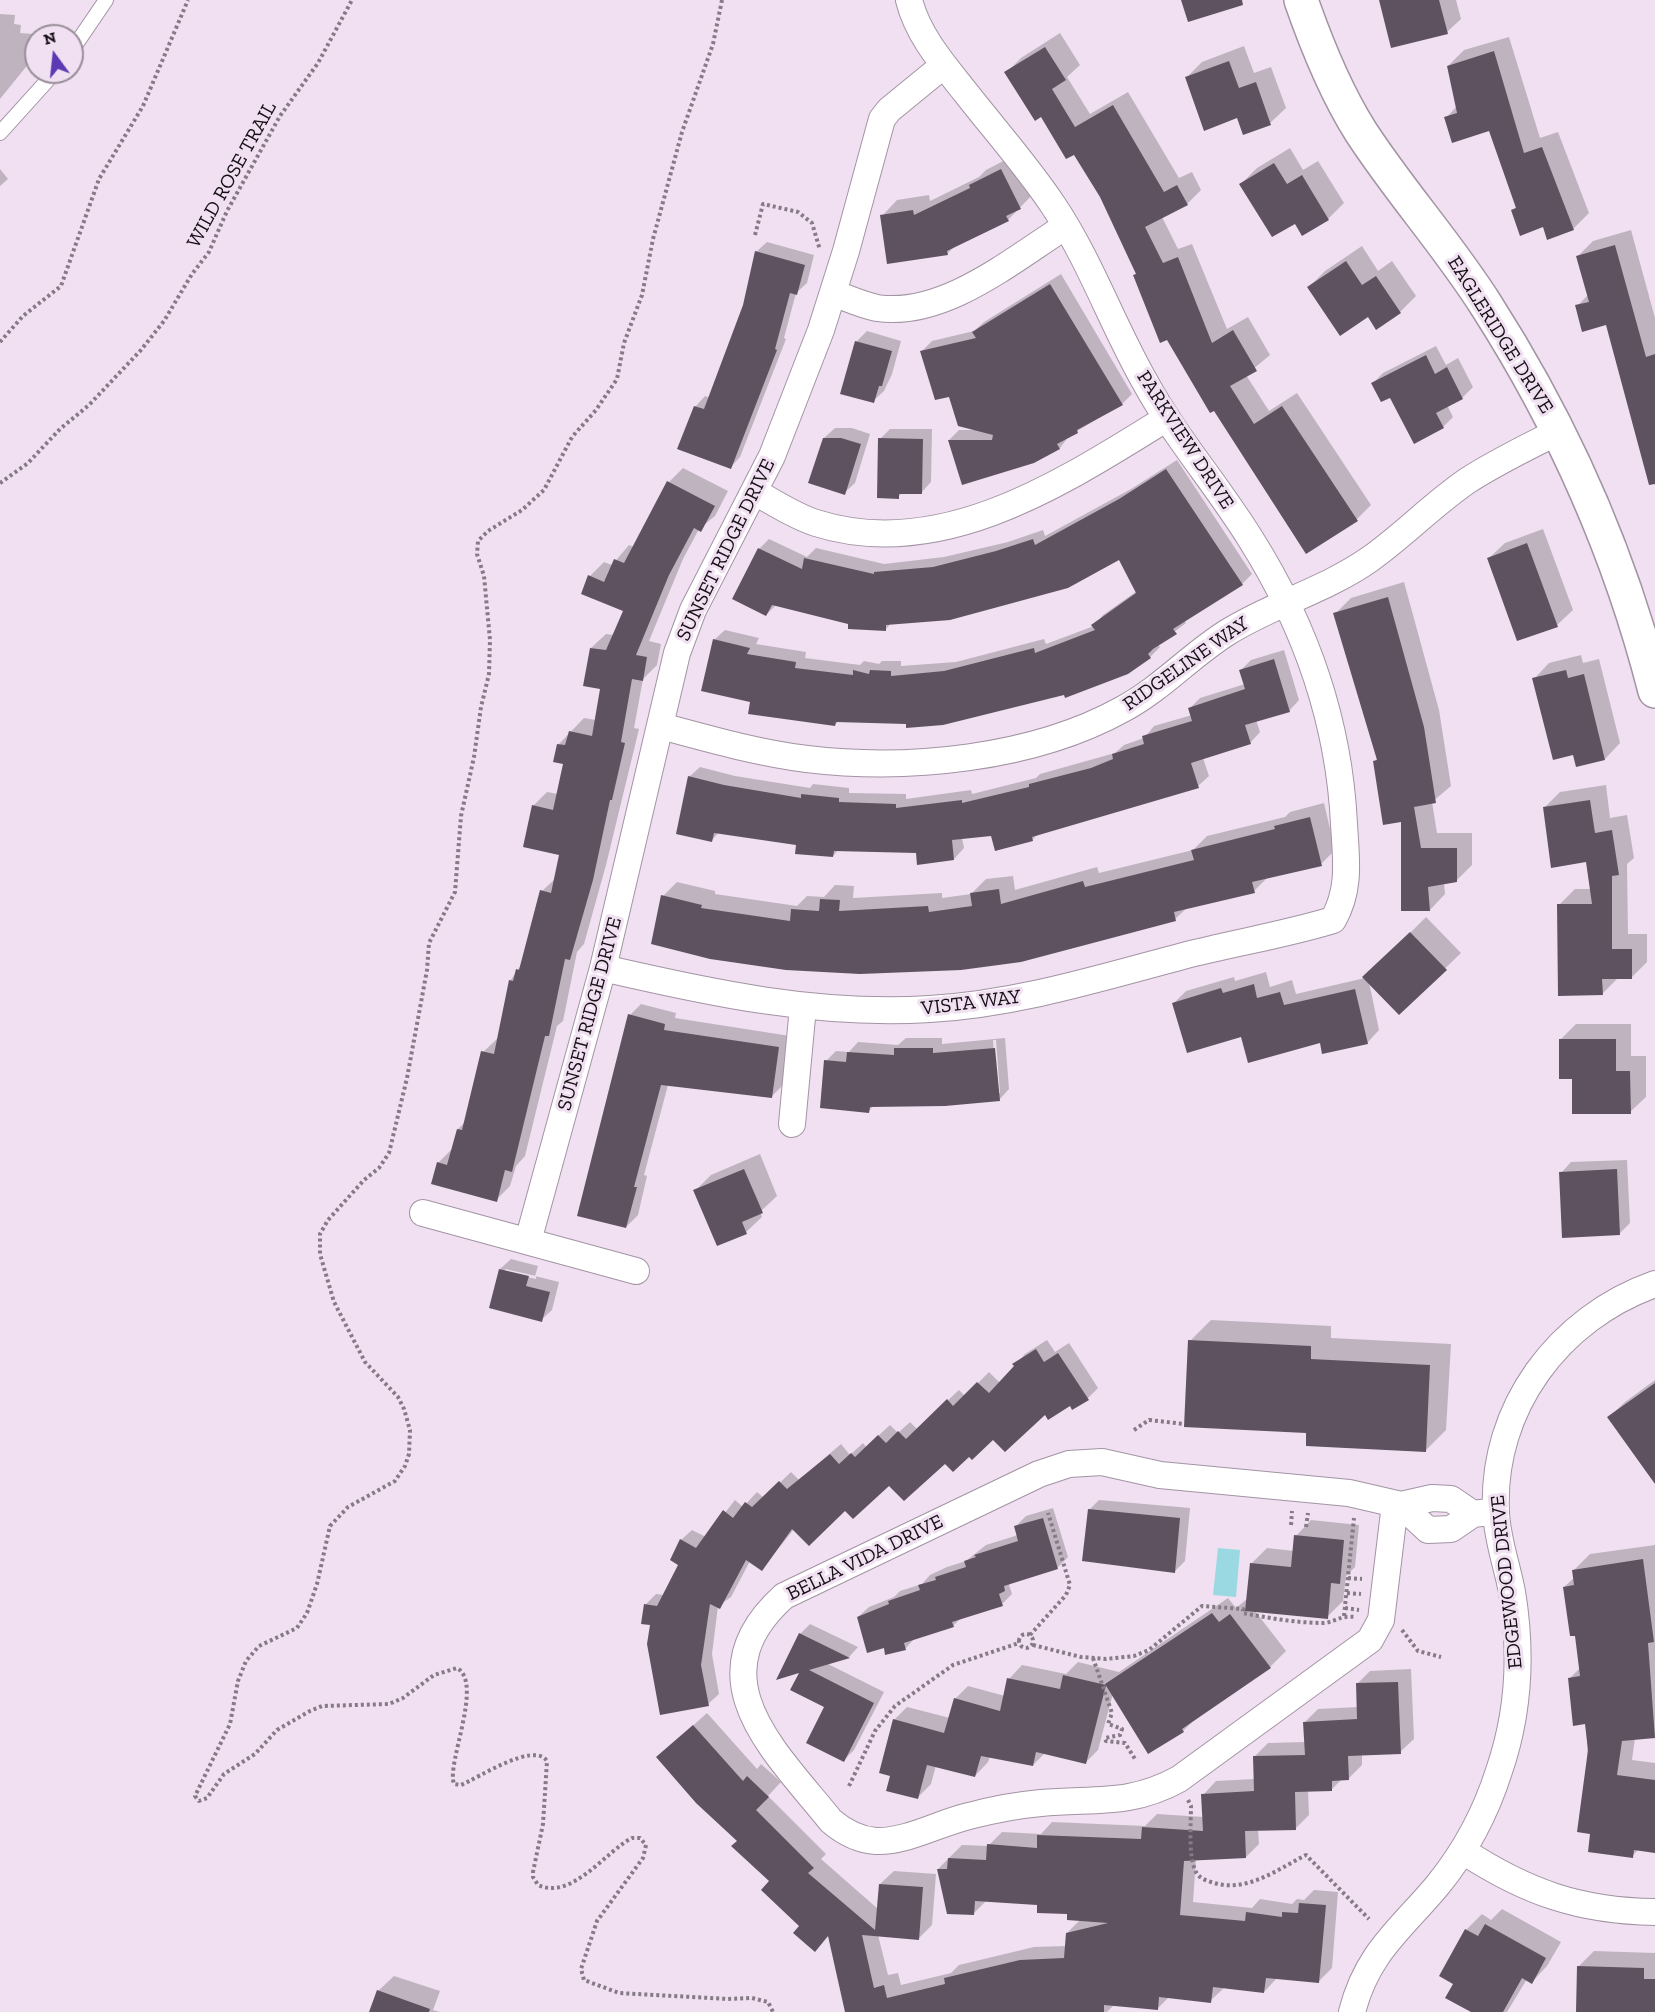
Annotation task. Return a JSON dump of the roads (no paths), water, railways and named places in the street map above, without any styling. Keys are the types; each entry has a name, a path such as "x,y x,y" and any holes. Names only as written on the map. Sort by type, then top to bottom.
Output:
{"main road":[{"name":"EAGLERIDGE DRIVE","path":"1300,0 1328,72 1360,130 1485,303 1559,431 1606,537 1633,614 1655,692"}],"street":[{"name":"PARKVIEW DRIVE","path":"909,0 923,33 944,65 1041,188 1066,226 1145,382 1167,418 1250,537 1287,601 1322,693 1340,772 1347,872 1342,905 1333,920"},
{"name":"SUNSET RIDGE DRIVE","path":"528,1241 603,968 684,631 772,456 833,293 882,119 889,110 944,65"},
{"path":"833,293 877,308 898,309 935,303 963,290 1066,226"},
{"path":"755,492 817,523 887,534 915,532 980,516 1045,490 1076,475 1167,418"},
{"name":"RIDGELINE WAY","path":"661,726 772,753 845,762 927,761 1006,749 1085,726 1122,709 1161,684 1210,643 1367,561 1468,481 1559,431"},
{"name":"VISTA WAY","path":"603,968 729,996 803,1007 930,1009 993,1002 1064,988 1333,920"},
{"path":"792,1124 803,1007"},
{"path":"423,1213 636,1271"},
{"name":"EDGEWOOD DRIVE","path":"1352,2012 1376,1954 1437,1886 1463,1851 1499,1772 1514,1707 1518,1674 1515,1615 1484,1513 1498,1473 1505,1435 1516,1408 1545,1360 1588,1317 1655,1284"},
{"name":"BELLA VIDA DRIVE","path":"1398,1504 1381,1620 1370,1640 1179,1779 1152,1792 1125,1799 1052,1802 1005,1808 968,1816 896,1838 867,1840 842,1830 831,1821 764,1737 748,1707 743,1674 749,1640 763,1617 784,1596 1054,1468 1085,1462 1110,1462 1168,1476 1349,1493 1398,1504 1428,1530 1450,1529 1484,1513"},
{"path":"1463,1851 1522,1886 1543,1894 1604,1909 1655,1912"}],"lane":[{"path":"84,32 106,0"},
{"path":"0,133 44,84"}],"water":[{"path":"1218,1548 1240,1550 1236,1597 1213,1595"}]}
